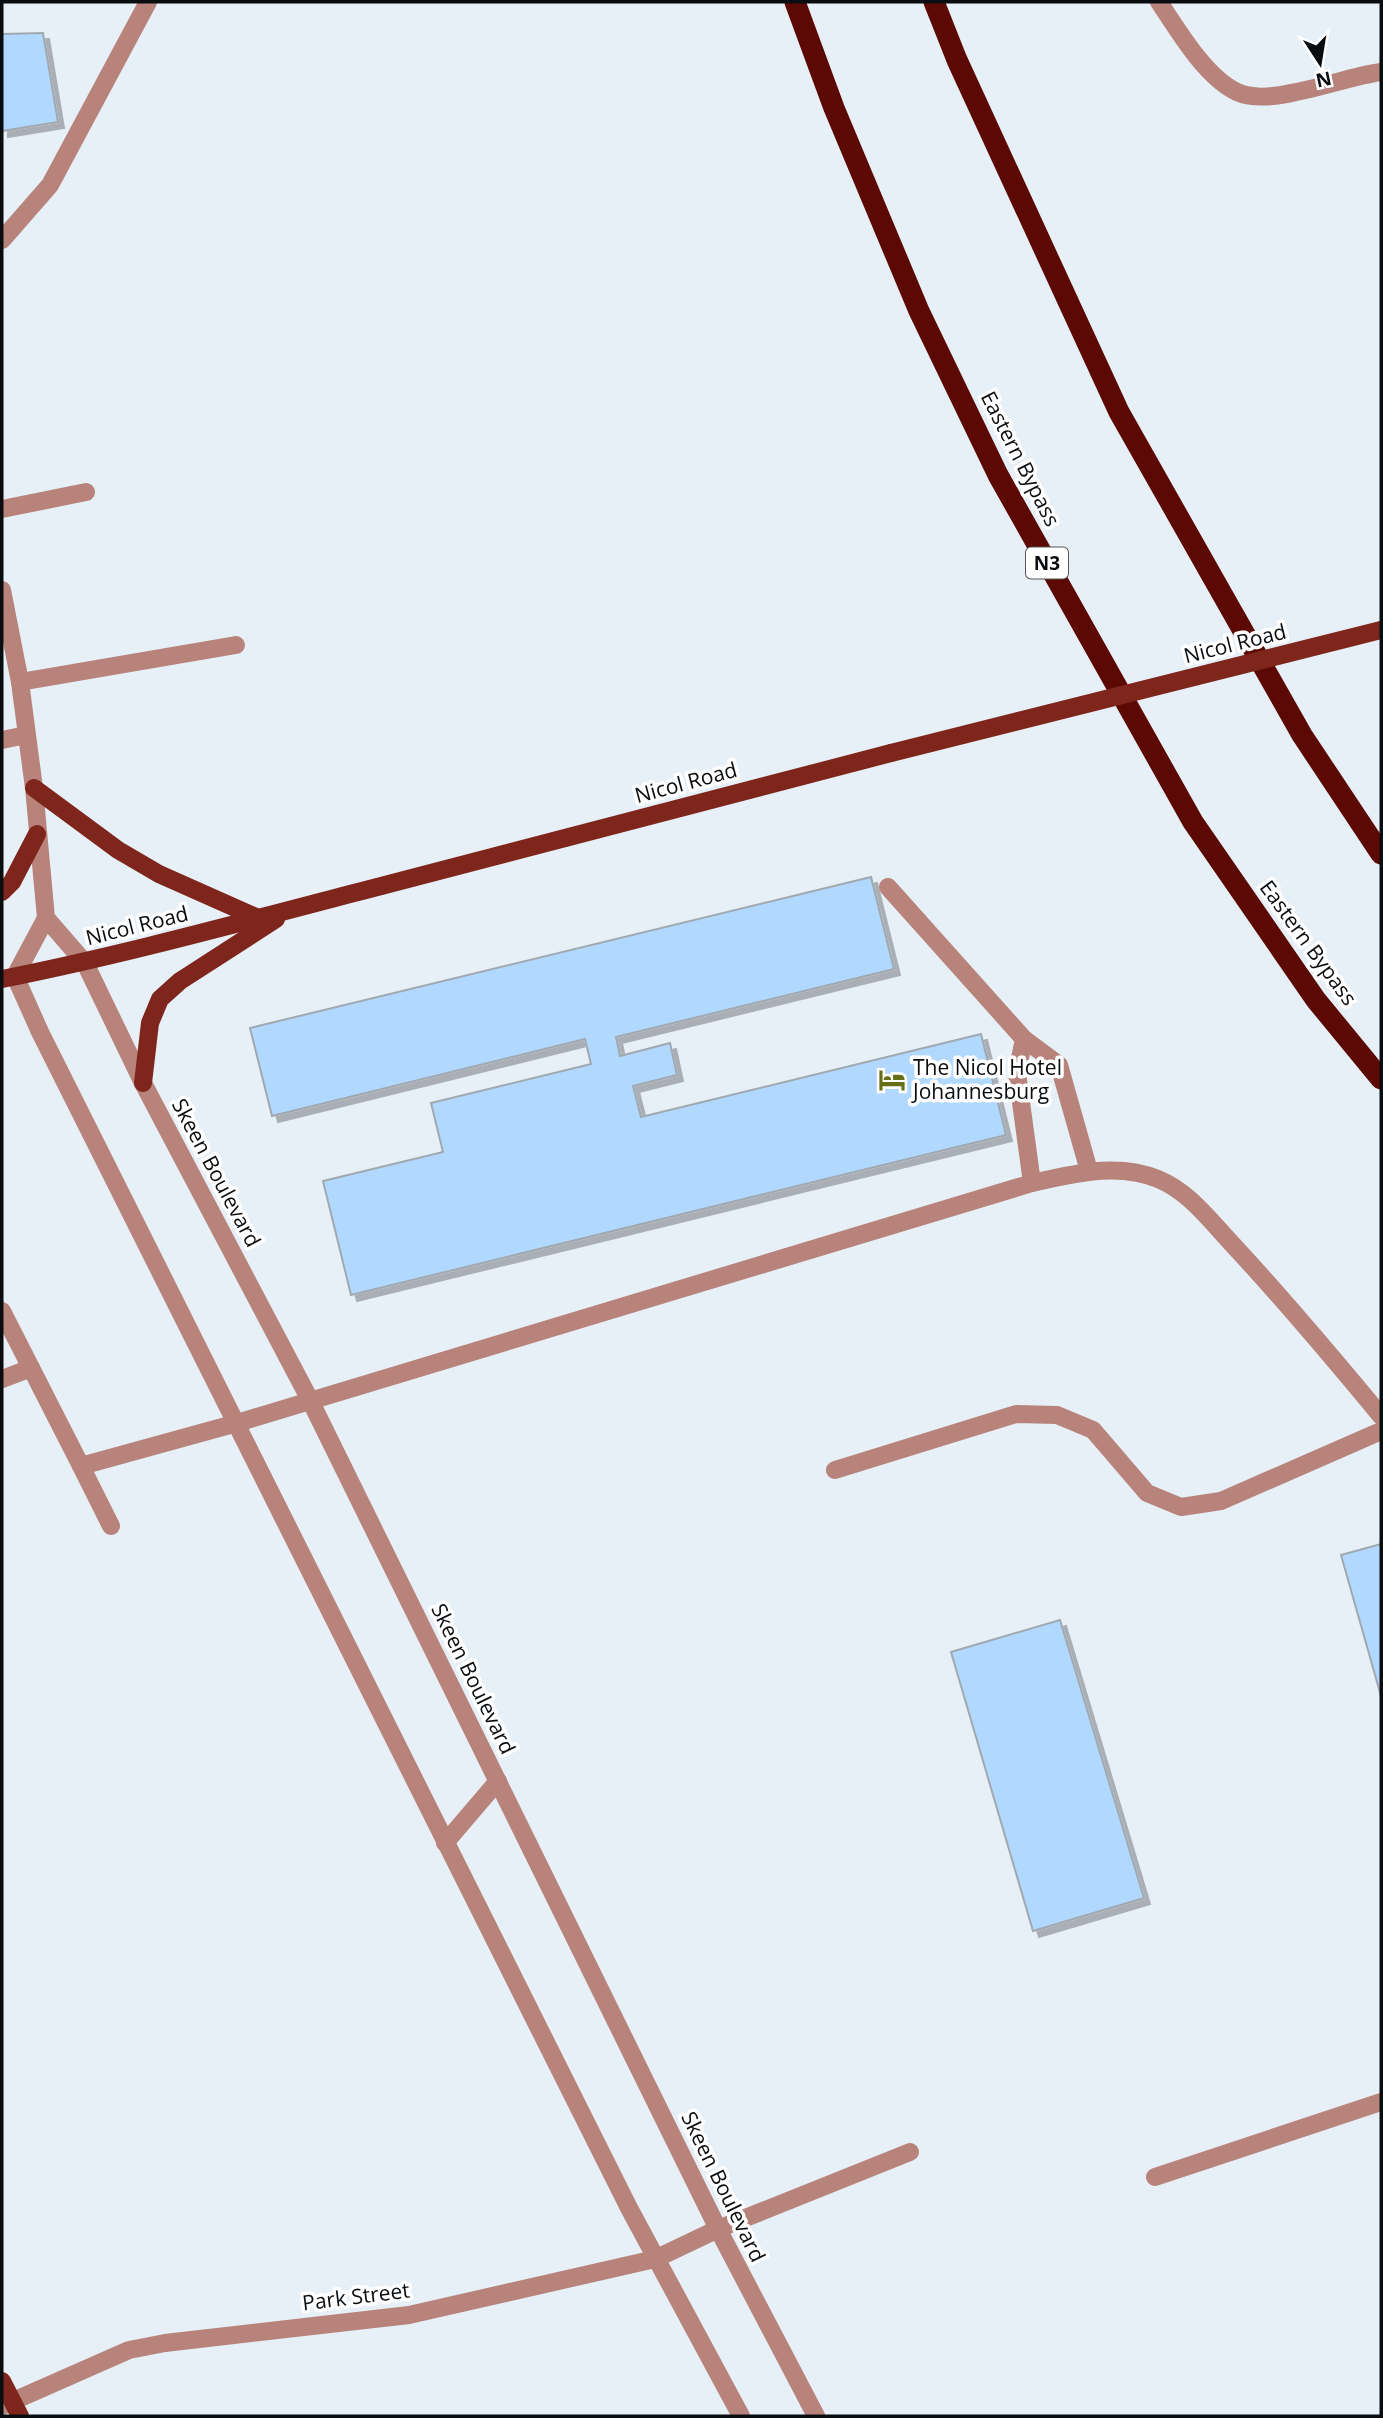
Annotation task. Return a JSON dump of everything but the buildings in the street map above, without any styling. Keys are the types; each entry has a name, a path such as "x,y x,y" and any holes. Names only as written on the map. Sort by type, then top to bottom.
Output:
{"highway":[{"name":"Eastern Bypass","path":"795,2 834,108 919,311 998,475 1193,822 1316,1000 1381,1079"},
{"path":"934,2 957,60 1119,412 1302,735 1381,854"}],"main road":[{"name":"Nicol Road","path":"8,978 85,963 891,753 1381,631"},
{"path":"34,788 118,850 149,868 198,893 258,918"},
{"path":"2,892 12,881 37,834"},
{"path":"143,1083 149,1023 160,999 180,981 291,909"},
{"path":"2,2381 11,2408"}],"street":[{"path":"2,240 50,185 148,2"},
{"path":"1159,2 1192,51 1212,73 1237,92 1263,97 1295,93 1359,75 1381,72"},
{"path":"2,509 86,492"},
{"path":"2,590 20,682 34,788 46,918 8,978 40,1032 444,1843 655,2259 741,2416"},
{"path":"20,682 236,645"},
{"path":"2,740 26,735"},
{"path":"888,887 1024,1039 1059,1065 1089,1171"},
{"name":"Skeen Boulevard","path":"46,918 85,963 143,1083 310,1400 718,2229 816,2416"},
{"path":"1024,1039 1017,1073 1032,1183"},
{"path":"80,1466 237,1423 1032,1183 1089,1171 1126,1171 1159,1180 1187,1196 1293,1310 1381,1416"},
{"path":"2,1311 111,1526"},
{"path":"2,1379 31,1368"},
{"path":"835,1469 1016,1415 1057,1415 1093,1430 1147,1493 1181,1507 1221,1501 1381,1431"},
{"path":"444,1843 498,1781"},
{"path":"1155,2177 1381,2102"},
{"name":"Park Street","path":"11,2408 130,2350 164,2343 409,2315 655,2259 718,2229 910,2152"}],"place":[{"name":"The Nicol Hotel Johannesburg","path":"892,1080"}]}
